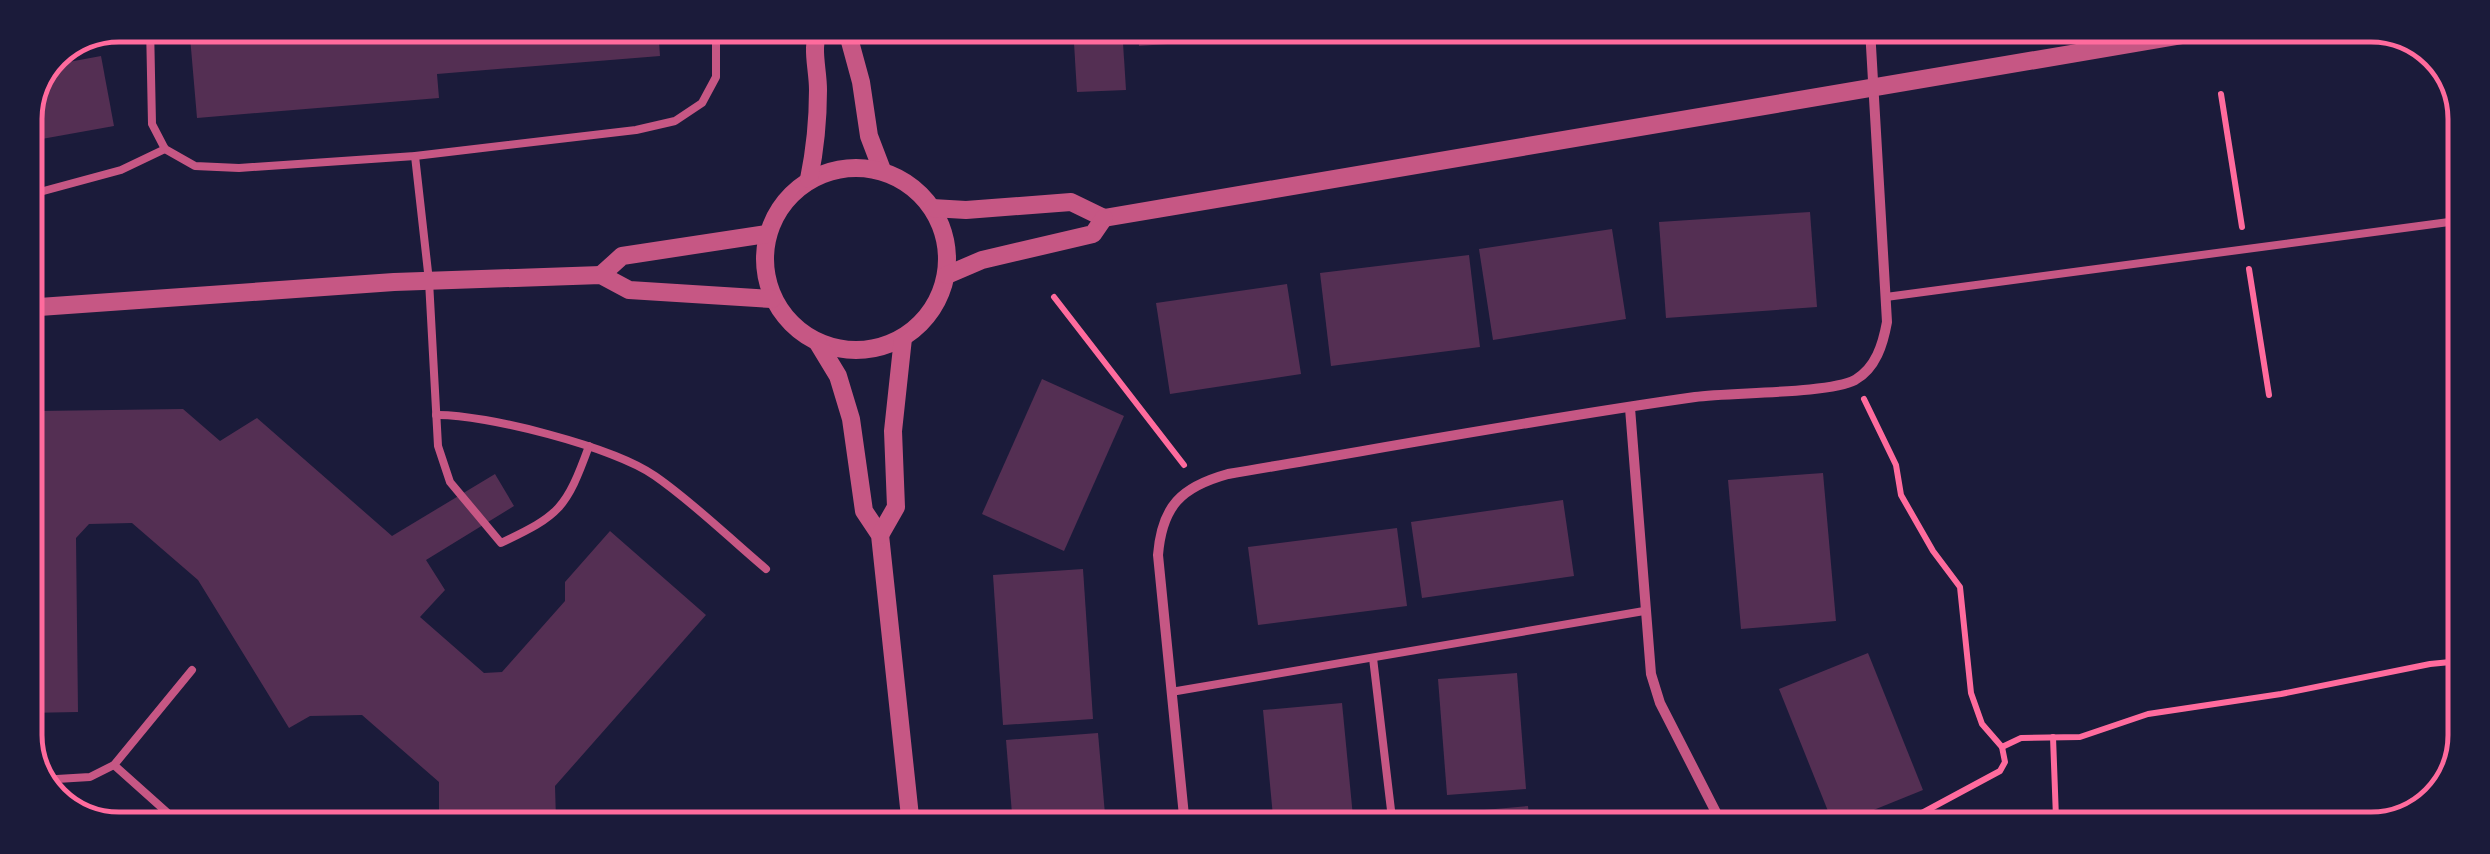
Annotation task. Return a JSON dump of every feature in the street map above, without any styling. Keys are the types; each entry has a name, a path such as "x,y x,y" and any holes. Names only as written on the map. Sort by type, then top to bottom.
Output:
{"street":[{"path":"810,180 818,87 813,42"},
{"path":"850,42 869,136 882,170"},
{"path":"1183,812 1158,555 1160,529 1173,504 1198,482 1698,397 1830,386 1854,380 1872,364 1883,344 1887,322 1871,42"},
{"path":"932,208 966,210 1071,202 1104,218 2147,42"},
{"path":"832,170 882,170 901,179 932,208 946,242 947,274 937,303 903,338 887,346 847,351 818,343 800,332 772,299 763,262 767,234 784,200 810,180 832,170"},
{"path":"947,274 982,260 1093,234 1104,218"},
{"path":"601,274 622,256 767,234"},
{"path":"42,307 429,281 601,274 629,290 772,299"},
{"path":"880,534 896,507 893,432 903,338"},
{"path":"818,343 838,376 851,419 864,512 880,534 910,812"},
{"path":"1630,408 1651,674 1660,703 1716,812"}],"lane":[{"path":"150,42 152,124 165,148 195,166 239,168 415,156 636,130 675,121 702,102 716,77 716,42"},
{"path":"42,191 121,170 165,148"},
{"path":"415,156 429,281 438,446 450,482 501,543 549,520 574,488 589,446"},
{"path":"1886,297 2447,222"},
{"path":"436,415 464,414 589,446 653,474 766,569"},
{"path":"1170,692 1644,611"},
{"path":"1373,658 1390,812"},
{"path":"57,779 90,777 114,766 192,670"},
{"path":"114,766 166,812"}],"path":[{"path":"1054,296 1198,482"},
{"path":"1854,380 1896,466 1901,495 1960,587 1971,693 1982,724 2002,747 2004,762 2000,771 1924,812"},
{"path":"2002,747 2021,738 2080,737 2148,714 2448,662"},
{"path":"2053,737 2056,812"}],"building":[{"path":"190,42 659,42 660,56 437,74 439,98 197,118"},
{"path":"1074,42 1123,42 1126,90 1077,92"},
{"path":"1139,42 1196,42 1139,46"},
{"path":"101,56 114,126 42,139 48,90 69,62"},
{"path":"1810,212 1817,307 1666,318 1659,222"},
{"path":"1612,229 1626,319 1493,340 1479,249"},
{"path":"1469,255 1480,347 1331,366 1320,273"},
{"path":"1287,284 1301,374 1170,394 1156,303"},
{"path":"1042,379 1124,416 1064,551 982,514"},
{"path":"183,409 220,441 257,418 392,536 495,474 514,506 426,560 445,590 420,617 484,673 502,672 565,601 565,582 610,531 706,615 555,786 556,812 439,812 439,782 362,715 310,716 289,728 198,580 132,523 89,524 76,538 78,712 43,713 42,411"},
{"path":"1823,473 1836,621 1741,629 1728,480"},
{"path":"1563,500 1574,576 1422,598 1411,522"},
{"path":"1397,528 1407,606 1258,625 1248,547"},
{"path":"1083,569 1093,719 1003,725 993,575"},
{"path":"1868,653 1923,790 1869,812 1828,812 1779,689"},
{"path":"1517,673 1526,789 1447,795 1438,679"},
{"path":"1342,703 1353,812 1273,812 1263,710"},
{"path":"1098,733 1105,812 1012,812 1006,740"},
{"path":"1528,806 1529,812 1461,812"}]}
